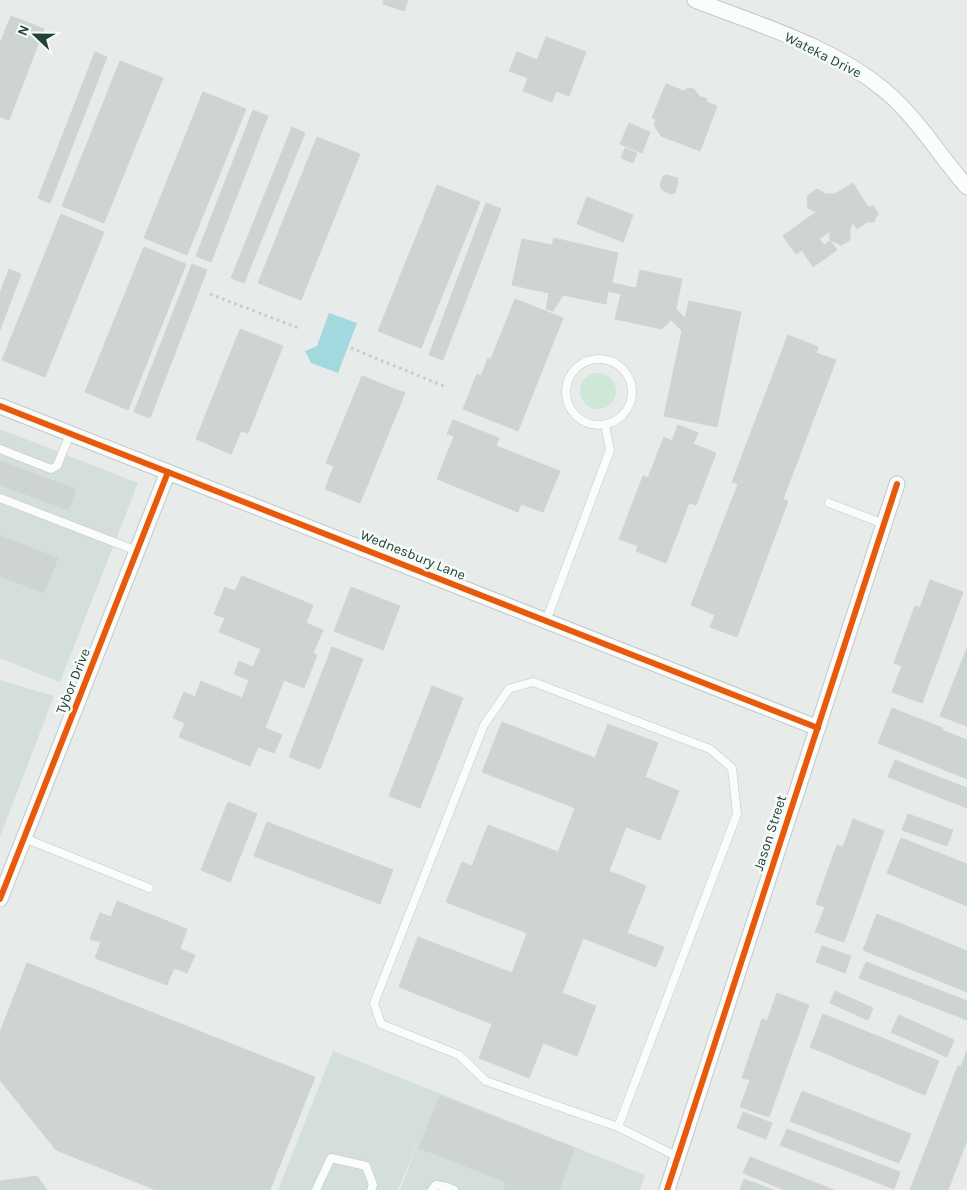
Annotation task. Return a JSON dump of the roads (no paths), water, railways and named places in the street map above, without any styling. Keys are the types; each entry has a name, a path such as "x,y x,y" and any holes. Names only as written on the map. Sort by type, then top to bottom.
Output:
{"street":[{"name":"Wateka Drive","path":"695,0 804,43 862,73 903,108 967,187"},
{"name":"Wednesbury Lane","path":"0,406 818,728"},
{"name":"Tybor Drive","path":"0,898 168,472"},
{"name":"Jason Street","path":"668,1190 897,484"}],"lane":[{"path":"596,358 608,359 618,364 626,372 631,383 630,406 623,415 605,425 584,422 576,416 566,399 567,383 576,368 585,361 596,358"},
{"path":"546,621 610,450 605,425"},
{"path":"0,449 51,469 57,466 70,434"},
{"path":"0,498 138,552"},
{"path":"829,503 884,524"},
{"path":"618,1127 737,814 732,768 710,749 533,682 509,689 484,725 374,1003 381,1024 459,1055 486,1081 618,1127 678,1157"},
{"path":"24,838 149,888"},
{"path":"316,1190 331,1158 366,1166 373,1185 371,1190"},
{"path":"432,1190 436,1185 454,1190"}],"water":[{"path":"329,313 357,323 338,373 311,363 305,351 317,346"}]}
